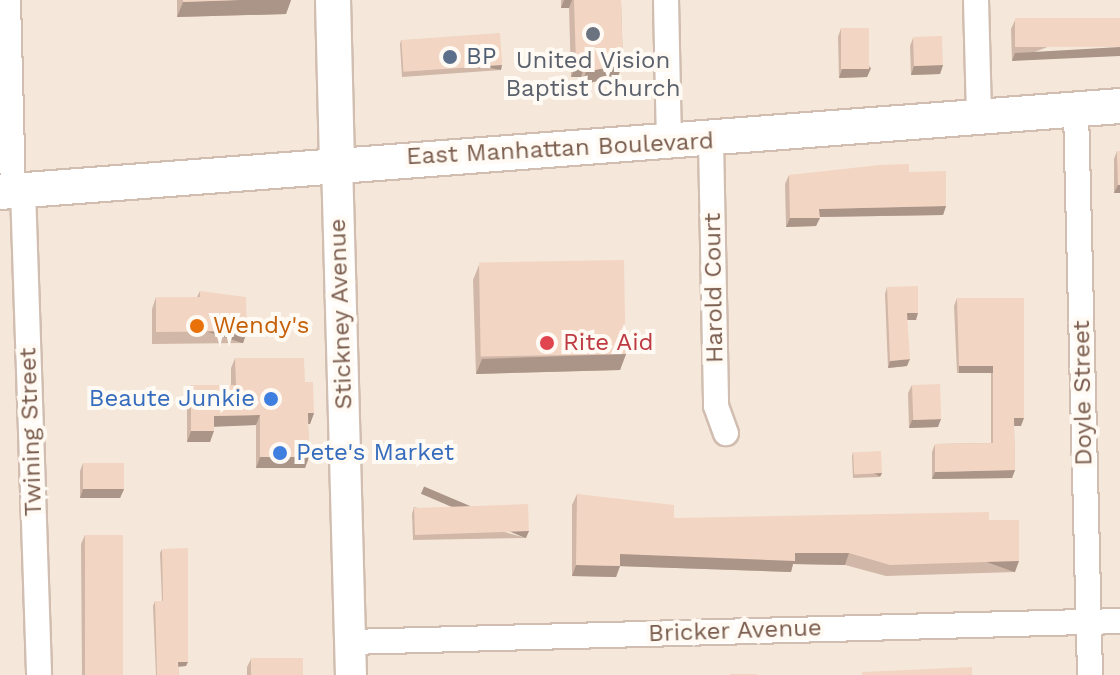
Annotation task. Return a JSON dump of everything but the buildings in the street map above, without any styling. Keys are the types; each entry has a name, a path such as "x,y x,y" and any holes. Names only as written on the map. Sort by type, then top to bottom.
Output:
{"main road":[{"name":"Stickney Avenue","path":"333,0 337,162"},
{"name":"East Manhattan Boulevard","path":"12,191 337,162 669,144 1120,106"}],"street":[{"name":"Twining Street","path":"8,0 12,191 39,675"},
{"path":"666,0 669,144"},
{"path":"976,0 979,118"},
{"name":"Doyle Street","path":"1076,110 1090,675"},
{"name":"Harold Court","path":"711,140 716,406 726,433"},
{"name":"Stickney Avenue","path":"337,162 351,675"},
{"name":"Bricker Avenue","path":"350,642 1120,621"}],"shaded area":[{"path":"0,0 1120,0 1120,675 0,675"}],"place":[{"name":"United Vision Baptist Church","path":"593,34"},
{"name":"BP","path":"450,57"},
{"name":"Wendy's","path":"197,326"},
{"name":"Rite Aid","path":"547,343"},
{"name":"Beaute Junkie","path":"271,399"},
{"name":"Pete's Market","path":"280,453"}]}
